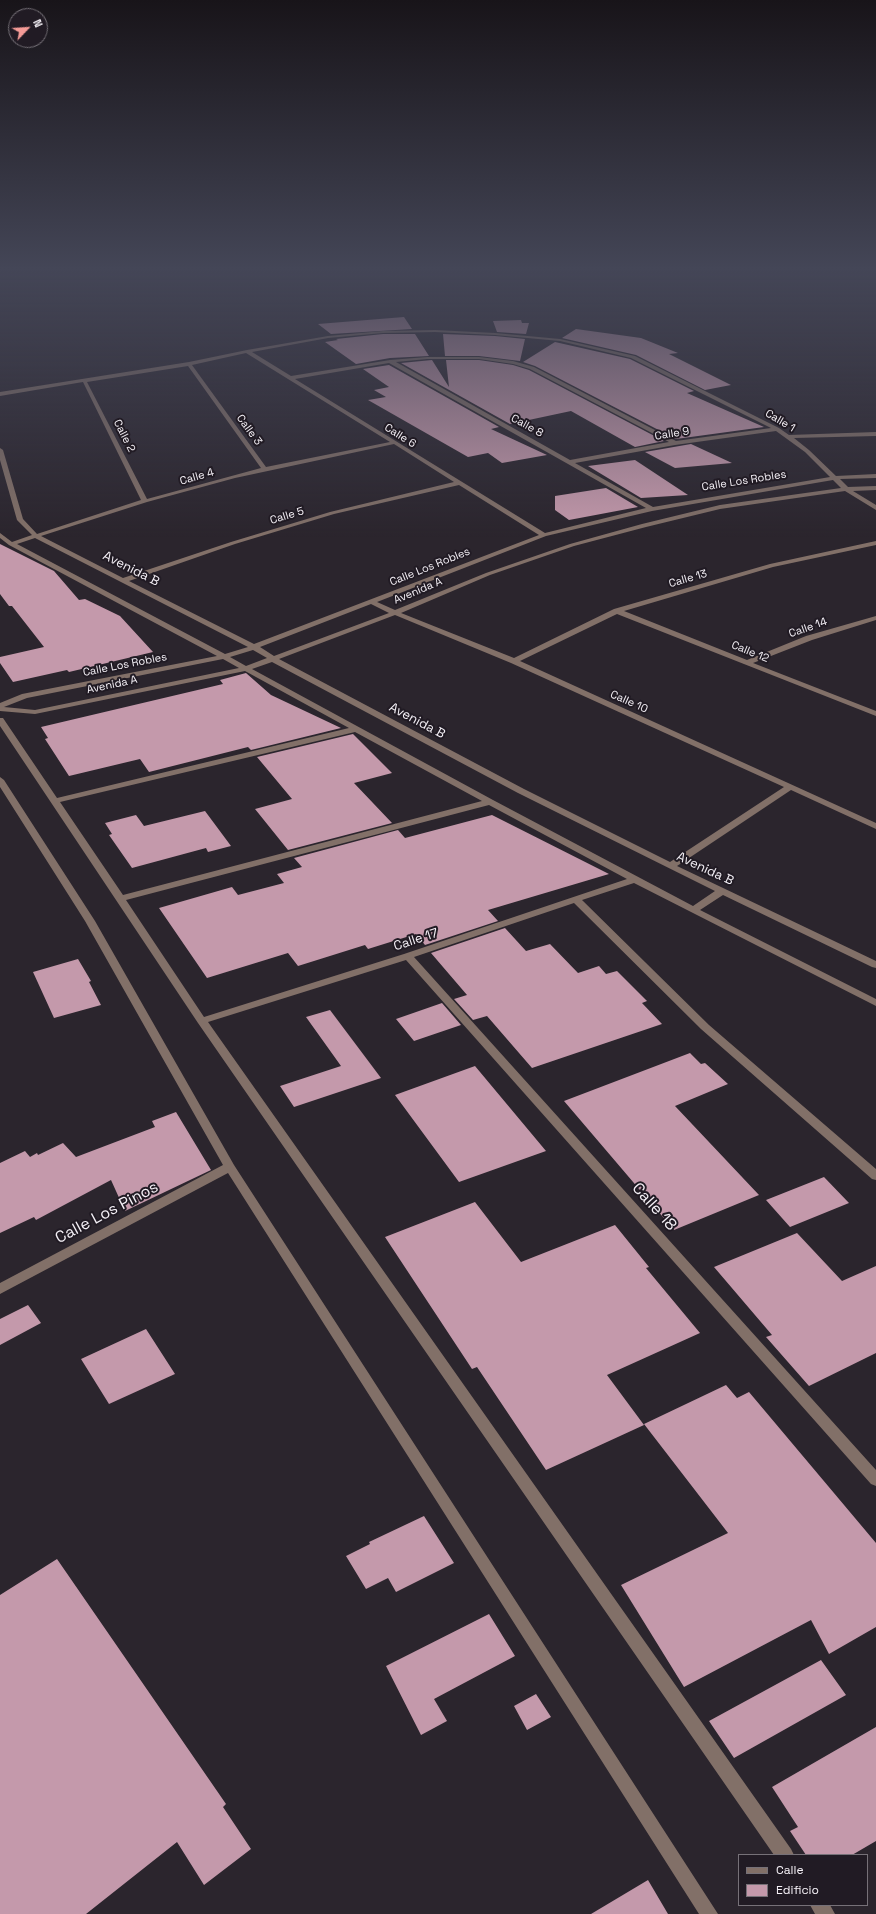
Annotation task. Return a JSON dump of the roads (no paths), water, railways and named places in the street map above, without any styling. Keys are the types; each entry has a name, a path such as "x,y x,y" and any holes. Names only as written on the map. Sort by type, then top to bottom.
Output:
{"street":[{"name":"Calle 1","path":"0,394 189,364 210,359"},
{"name":"Calle 6","path":"260,359 392,443 544,535"},
{"path":"290,378 415,359"},
{"path":"488,359 513,363 532,368 675,444"},
{"name":"Calle 1","path":"638,359 777,429 807,451 846,489 876,508"},
{"name":"Calle 8","path":"390,362 652,509"},
{"name":"Calle 3","path":"189,364 265,468"},
{"name":"Calle 2","path":"84,380 146,501"},
{"name":"Calle 9","path":"570,462 675,444 777,429"},
{"path":"788,437 876,434"},
{"name":"Calle 4","path":"11,544 37,537 146,501 265,468 392,443"},
{"name":"Avenida B","path":"0,450 20,520 37,537 254,647 273,659 521,791 670,866 876,965"},
{"name":"Calle Los Robles","path":"0,706 25,696 224,657 254,647 544,535 652,509 833,478 876,476"},
{"name":"Calle 5","path":"124,580 233,543 332,513 458,483"},
{"name":"Avenida A","path":"0,709 35,712 246,669 395,613 488,574 572,545 720,507 846,489 876,488"},
{"path":"0,535 11,544 224,657 490,802 693,910 876,1003"},
{"name":"Calle 13","path":"514,661 617,611 772,566 876,543"},
{"name":"Calle 10","path":"372,602 395,613 514,661 876,826"},
{"name":"Calle 12","path":"617,611 876,714"},
{"name":"Calle 14","path":"748,662 809,638 876,618"},
{"path":"0,720 202,1021 783,1854"},
{"path":"55,801 355,728"},
{"path":"0,780 90,921 230,1166 709,1914"},
{"path":"670,866 790,787"},
{"path":"120,899 490,802"},
{"name":"Calle 17","path":"202,1021 408,956 636,880"},
{"path":"693,910 722,891"},
{"path":"576,900 705,1027 876,1176"},
{"name":"Calle 18","path":"408,956 876,1480"},
{"name":"Calle Los Pinos","path":"0,1289 230,1166"}]}
